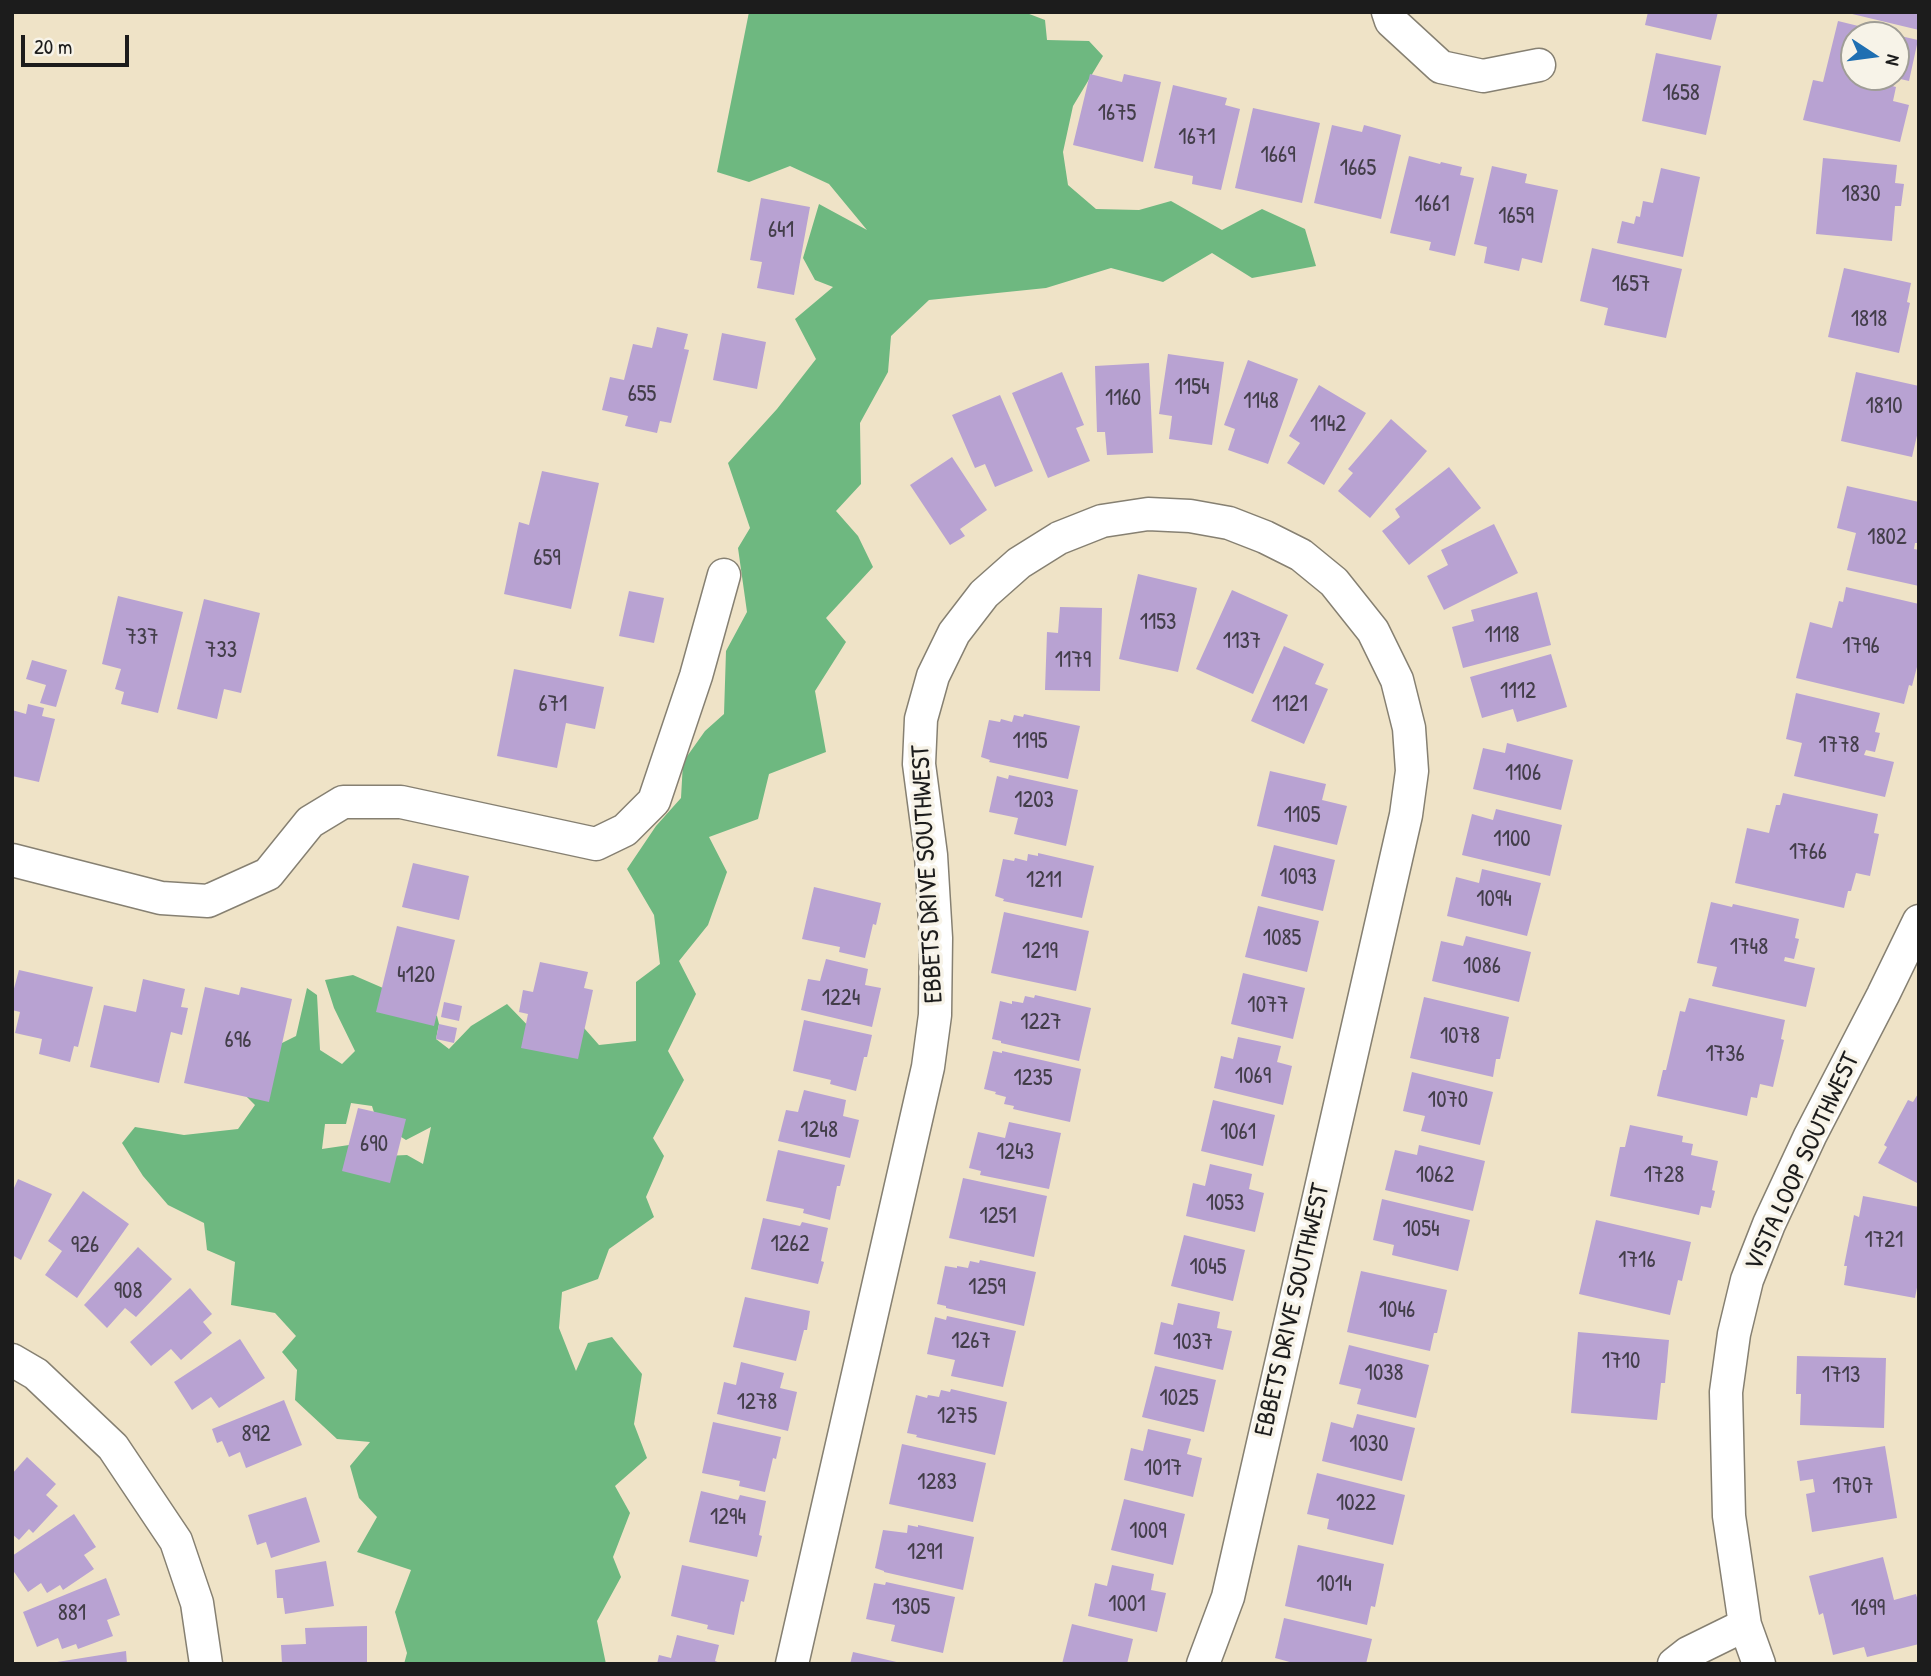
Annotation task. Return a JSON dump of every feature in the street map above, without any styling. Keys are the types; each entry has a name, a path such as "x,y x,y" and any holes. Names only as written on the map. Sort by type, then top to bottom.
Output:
{"street":[{"path":"1388,12 1391,21 1441,67 1483,76 1539,65"},
{"name":"EBBETS DRIVE SOUTHWEST","path":"792,1664 928,1067 935,1015 936,937 931,855 919,764 921,719 933,676 954,633 969,613 984,594 1019,563 1059,538 1102,521 1149,514 1190,516 1229,523 1301,555 1334,582 1373,631 1397,680 1409,728 1412,771 1403,828 1228,1597 1203,1664"},
{"path":"12,860 161,898 208,901 268,874 310,822 343,802 401,802 596,844 625,830 654,801 696,676 723,575"},
{"name":"VISTA LOOP SOUTHWEST","path":"1759,1664 1745,1625 1729,1516 1726,1392 1734,1334 1747,1280 1769,1224 1810,1136 1919,921"},
{"path":"12,1360 36,1374 113,1447 176,1541 197,1603 206,1664"},
{"path":"1674,1664 1688,1653 1745,1625"}],"green space":[{"path":"749,12 1024,12 1045,20 1047,40 1089,41 1103,56 1073,106 1063,152 1068,185 1096,209 1139,210 1171,201 1222,230 1262,209 1305,229 1316,266 1252,278 1212,253 1163,282 1111,268 1046,288 929,300 891,336 888,372 860,423 861,484 836,511 858,536 873,567 826,618 846,642 815,691 826,752 769,774 758,819 709,837 727,872 708,925 679,961 696,994 668,1051 684,1080 653,1138 664,1156 646,1197 654,1217 609,1249 598,1279 562,1292 559,1328 576,1371 588,1343 612,1337 642,1374 634,1424 647,1458 615,1486 630,1513 613,1557 621,1577 597,1621 606,1664 404,1664 407,1653 395,1612 411,1570 357,1552 377,1517 359,1498 350,1466 370,1442 337,1439 295,1400 297,1370 282,1352 296,1336 275,1313 231,1305 235,1262 207,1250 204,1223 168,1205 143,1176 122,1143 135,1127 184,1135 238,1129 255,1105 245,1095 276,1046 296,1036 307,988 317,995 320,1050 342,1064 355,1051 334,1008 325,980 353,975 411,997 437,1016 439,1024 436,1039 449,1049 471,1026 507,1004 536,1034 577,1020 599,1045 636,1041 636,982 660,964 654,915 627,869 656,826 681,798 683,762 705,731 724,714 726,651 747,612 738,548 750,528 728,463 777,409 816,359 795,319 833,287 815,280 803,258 819,204 867,230 829,184 790,166 749,182 717,172","holes":["351,1103 372,1106 377,1122 406,1140 431,1127 423,1164 407,1155 385,1156 349,1145 322,1149 325,1124 346,1124"]}],"building":[{"path":"1648,12 1718,12 1711,40 1645,25"},
{"path":"1919,12 1919,30 1910,28 1910,21 1881,21 1848,13"},
{"path":"1840,21 1840,91 1895,91 1893,101 1909,105 1900,142 1803,120 1813,80 1823,82"},
{"path":"1910,38 1918,40 1910,76"},
{"path":"1656,53 1721,66 1706,135 1642,121"},
{"path":"1090,74 1122,82 1124,74 1161,82 1143,162 1073,145"},
{"path":"1173,85 1227,98 1225,105 1240,109 1221,190 1192,184 1193,176 1154,168"},
{"path":"1253,108 1320,123 1302,203 1235,188"},
{"path":"1332,125 1362,132 1364,125 1401,135 1381,219 1314,203"},
{"path":"1409,156 1462,167 1460,175 1474,178 1455,256 1429,250 1431,242 1390,233"},
{"path":"1823,158 1897,165 1895,183 1904,184 1901,206 1895,206 1892,241 1816,234"},
{"path":"1492,166 1527,174 1525,183 1558,190 1542,263 1522,258 1519,271 1484,263 1487,247 1474,244"},
{"path":"1661,168 1700,177 1683,257 1617,243 1622,221 1634,224 1636,216 1640,217 1643,201 1653,203"},
{"path":"761,198 810,207 794,295 757,288 762,262 750,260"},
{"path":"1592,248 1682,269 1666,338 1604,325 1608,308 1580,301"},
{"path":"1844,268 1911,283 1907,302 1910,303 1899,353 1828,337"},
{"path":"657,327 688,334 684,349 689,350 671,423 660,421 657,433 625,426 628,416 602,410 610,377 624,380 633,344 652,348"},
{"path":"722,333 766,342 757,389 713,380"},
{"path":"1168,354 1224,362 1212,445 1169,439 1172,416 1159,414"},
{"path":"1248,360 1298,379 1268,464 1228,450 1235,429 1224,425"},
{"path":"1149,363 1153,453 1107,455 1105,432 1097,432 1095,366"},
{"path":"1062,372 1084,425 1076,428 1090,461 1048,478 1012,393"},
{"path":"1856,372 1919,386 1919,427 1912,457 1841,441"},
{"path":"1319,385 1366,413 1324,485 1287,463 1300,443 1289,436"},
{"path":"1000,395 1033,471 995,487 985,464 975,468 952,415"},
{"path":"1391,419 1427,451 1370,518 1338,491 1353,473 1348,469"},
{"path":"952,457 987,510 960,529 965,536 950,545 910,485"},
{"path":"1449,467 1481,508 1409,565 1382,531 1400,517 1395,509"},
{"path":"542,471 599,483 571,609 504,594 519,522 529,525"},
{"path":"1847,486 1919,502 1919,543 1915,543 1914,549 1919,550 1919,586 1847,570 1856,533 1837,528"},
{"path":"1494,524 1518,573 1444,610 1427,576 1448,565 1441,550"},
{"path":"1138,574 1197,588 1178,672 1119,659"},
{"path":"1846,587 1919,604 1919,667 1912,686 1909,685 1904,704 1796,678 1810,622 1832,628 1839,601 1843,602"},
{"path":"1232,590 1288,615 1253,694 1196,669"},
{"path":"629,591 664,598 654,643 619,636"},
{"path":"1537,592 1551,645 1463,668 1452,627 1474,621 1471,610"},
{"path":"118,596 183,612 158,713 121,704 124,692 115,689 121,669 102,664"},
{"path":"204,599 260,613 241,693 224,689 217,719 177,709"},
{"path":"1060,607 1102,608 1100,691 1045,690 1047,632 1058,633"},
{"path":"1284,646 1324,664 1315,684 1328,689 1304,744 1251,721"},
{"path":"1551,654 1567,707 1517,722 1513,709 1482,718 1470,677"},
{"path":"32,660 67,670 56,707 40,703 46,685 26,679"},
{"path":"514,669 604,687 595,729 566,723 557,768 497,756"},
{"path":"1796,693 1880,713 1875,732 1880,733 1875,752 1866,750 1864,755 1894,762 1885,797 1794,776 1802,743 1786,739"},
{"path":"28,704 44,708 42,716 55,719 39,782 12,776 12,710 26,714"},
{"path":"1024,714 1080,726 1068,779 989,762 990,760 981,757 989,720 1012,722 1014,715 1023,717"},
{"path":"1507,743 1573,760 1561,810 1473,789 1483,748 1505,753"},
{"path":"1270,771 1326,784 1322,800 1347,806 1337,845 1257,826"},
{"path":"1009,775 1078,790 1066,846 1014,834 1018,818 989,812 997,776 1008,779"},
{"path":"1783,793 1878,814 1874,833 1879,834 1870,876 1856,873 1844,908 1735,883 1747,828 1769,833 1776,805 1780,805"},
{"path":"1496,809 1562,825 1550,876 1462,855 1472,814 1493,820"},
{"path":"1274,845 1335,860 1323,911 1261,896"},
{"path":"1038,853 1094,866 1082,918 1003,901 1004,899 995,896 1003,859 1027,861 1028,854 1038,856"},
{"path":"413,863 469,876 459,920 402,907"},
{"path":"1482,869 1541,883 1527,936 1447,916 1456,877 1479,883"},
{"path":"814,887 881,903 865,958 839,952 840,947 802,939"},
{"path":"1711,902 1732,907 1733,904 1799,919 1795,938 1799,939 1794,959 1785,957 1784,961 1815,968 1806,1007 1712,986 1717,967 1697,963"},
{"path":"1258,906 1319,921 1307,972 1245,957"},
{"path":"1004,912 1089,931 1076,991 991,973"},
{"path":"397,926 455,940 434,1026 376,1012"},
{"path":"1466,936 1531,952 1519,1002 1432,981 1441,941 1463,946"},
{"path":"826,959 868,969 865,985 881,988 872,1027 801,1010 808,979 820,981"},
{"path":"540,962 588,972 584,988 593,990 578,1059 521,1048 528,1014 519,1012 523,990 533,992"},
{"path":"19,970 93,987 78,1047 74,1046 70,1062 39,1054 42,1039 15,1033 20,1012 12,1010 12,996"},
{"path":"1243,973 1305,988 1293,1039 1231,1024"},
{"path":"143,979 185,989 181,1007 188,1008 182,1035 171,1032 159,1083 90,1067 104,1005 136,1012"},
{"path":"205,987 239,995 241,987 292,999 269,1102 184,1083"},
{"path":"1035,995 1091,1008 1079,1061 992,1039 1000,1001 1023,1003 1025,996 1034,998"},
{"path":"1424,997 1509,1017 1500,1059 1496,1059 1493,1077 1410,1058"},
{"path":"1689,998 1785,1020 1781,1039 1784,1040 1773,1087 1760,1084 1757,1098 1751,1097 1747,1116 1657,1096 1680,1011 1685,1012"},
{"path":"444,1002 462,1006 459,1021 441,1017"},
{"path":"804,1020 872,1035 856,1091 830,1084 831,1080 793,1071"},
{"path":"439,1024 457,1028 454,1043 436,1039"},
{"path":"1238,1037 1281,1046 1277,1062 1292,1066 1283,1105 1214,1088 1221,1056 1233,1059"},
{"path":"993,1051 1081,1069 1070,1122 1013,1109 1014,1106 1004,1104 1006,1097 984,1089"},
{"path":"1412,1072 1493,1092 1480,1145 1421,1131 1425,1116 1403,1111"},
{"path":"804,1090 846,1100 843,1116 859,1120 850,1158 778,1141 786,1110 798,1112"},
{"path":"1919,1092 1919,1184 1878,1163 1887,1147 1884,1145 1908,1100 1913,1102"},
{"path":"1213,1100 1275,1115 1263,1166 1201,1151"},
{"path":"358,1108 406,1119 390,1183 342,1171"},
{"path":"1009,1122 1061,1133 1049,1189 980,1175 981,1171 969,1168 978,1132 1005,1138"},
{"path":"1630,1125 1683,1136 1682,1142 1693,1144 1691,1155 1718,1161 1711,1208 1701,1206 1699,1215 1610,1196 1620,1147 1625,1147"},
{"path":"1419,1145 1485,1161 1473,1211 1385,1190 1395,1150 1417,1155"},
{"path":"778,1150 845,1165 840,1186 837,1186 830,1220 803,1213 804,1209 766,1201"},
{"path":"1210,1164 1252,1174 1249,1189 1264,1193 1255,1232 1186,1216 1193,1183 1205,1186"},
{"path":"963,1178 1047,1196 1034,1257 949,1238"},
{"path":"18,1179 52,1194 21,1260 12,1255 12,1188"},
{"path":"83,1191 129,1224 77,1298 45,1275 62,1251 48,1241"},
{"path":"1863,1196 1919,1207 1919,1277 1915,1298 1844,1285 1847,1266 1844,1266 1854,1215 1859,1217"},
{"path":"1382,1199 1470,1220 1458,1271 1392,1255 1394,1245 1373,1240"},
{"path":"763,1218 800,1226 802,1222 828,1228 818,1284 751,1269"},
{"path":"1596,1220 1691,1242 1682,1281 1678,1280 1670,1315 1579,1294"},
{"path":"1184,1235 1245,1250 1233,1301 1171,1286"},
{"path":"138,1247 172,1279 136,1317 125,1308 107,1328 84,1305"},
{"path":"980,1260 1036,1272 1024,1326 937,1304 945,1266 968,1268 970,1261 979,1263"},
{"path":"1361,1271 1447,1290 1430,1351 1347,1332"},
{"path":"190,1288 212,1314 203,1322 212,1333 181,1360 171,1349 151,1366 130,1342"},
{"path":"745,1297 810,1311 807,1330 804,1330 796,1361 733,1347"},
{"path":"1178,1303 1220,1312 1217,1328 1232,1331 1223,1370 1154,1354 1161,1322 1173,1325"},
{"path":"947,1316 1016,1331 1003,1387 951,1376 955,1360 927,1354 935,1317 946,1320"},
{"path":"1578,1332 1669,1340 1665,1383 1661,1383 1657,1420 1571,1413"},
{"path":"240,1339 265,1378 219,1408 211,1397 192,1410 174,1382"},
{"path":"1349,1345 1429,1365 1416,1418 1357,1404 1361,1389 1339,1384"},
{"path":"1797,1356 1886,1358 1884,1428 1800,1425 1801,1394 1796,1394"},
{"path":"741,1362 784,1373 780,1388 797,1392 788,1431 717,1414 724,1382 736,1385"},
{"path":"1155,1366 1216,1380 1204,1432 1142,1417"},
{"path":"951,1389 1007,1402 995,1455 907,1433 916,1395 939,1397 941,1390 950,1392"},
{"path":"284,1400 302,1445 246,1468 240,1452 229,1457 222,1441 217,1443 212,1429"},
{"path":"1357,1414 1415,1428 1402,1481 1322,1461 1331,1422 1353,1428"},
{"path":"713,1422 781,1437 765,1492 739,1486 740,1481 702,1473"},
{"path":"1148,1429 1191,1439 1187,1454 1202,1458 1193,1497 1124,1480 1131,1448 1143,1451"},
{"path":"902,1444 986,1463 973,1522 889,1504"},
{"path":"1885,1446 1897,1518 1812,1532 1806,1494 1815,1492 1813,1479 1800,1481 1797,1461"},
{"path":"27,1457 56,1484 46,1495 58,1506 33,1533 29,1529 19,1540 12,1534 12,1474"},
{"path":"1317,1473 1405,1495 1393,1545 1327,1529 1329,1519 1307,1514"},
{"path":"701,1491 738,1500 740,1495 766,1501 757,1557 689,1542"},
{"path":"306,1497 320,1542 271,1558 266,1542 257,1545 248,1515"},
{"path":"1124,1499 1185,1514 1173,1565 1111,1550"},
{"path":"74,1514 96,1547 84,1555 94,1569 63,1590 60,1585 47,1593 41,1583 28,1592 12,1569 12,1556"},
{"path":"908,1525 974,1537 963,1590 875,1568 883,1530 907,1533"},
{"path":"1298,1545 1384,1564 1375,1607 1371,1606 1367,1625 1285,1606"},
{"path":"1883,1557 1894,1600 1916,1594 1919,1605 1919,1644 1867,1657 1864,1647 1833,1655 1823,1613 1819,1615 1809,1576"},
{"path":"326,1561 334,1606 285,1614 283,1598 277,1598 275,1570"},
{"path":"682,1565 749,1580 744,1602 741,1601 734,1635 671,1616"},
{"path":"1112,1565 1154,1574 1151,1590 1166,1593 1157,1632 1088,1616 1095,1583 1107,1586"},
{"path":"106,1578 120,1615 107,1620 113,1636 78,1649 76,1644 62,1649 58,1638 37,1647 23,1612"},
{"path":"886,1582 955,1597 943,1653 891,1641 895,1625 866,1619 874,1583 885,1585"},
{"path":"1284,1618 1372,1639 1366,1664 1297,1664 1275,1658"},
{"path":"1072,1624 1133,1639 1127,1664 1062,1664"},
{"path":"367,1626 367,1664 282,1664 281,1645 306,1644 305,1628"},
{"path":"677,1635 719,1645 715,1661 723,1664 657,1664 659,1655 671,1658"},
{"path":"126,1651 127,1664 57,1664 57,1662"},
{"path":"853,1652 901,1663 901,1664 850,1664"}]}
